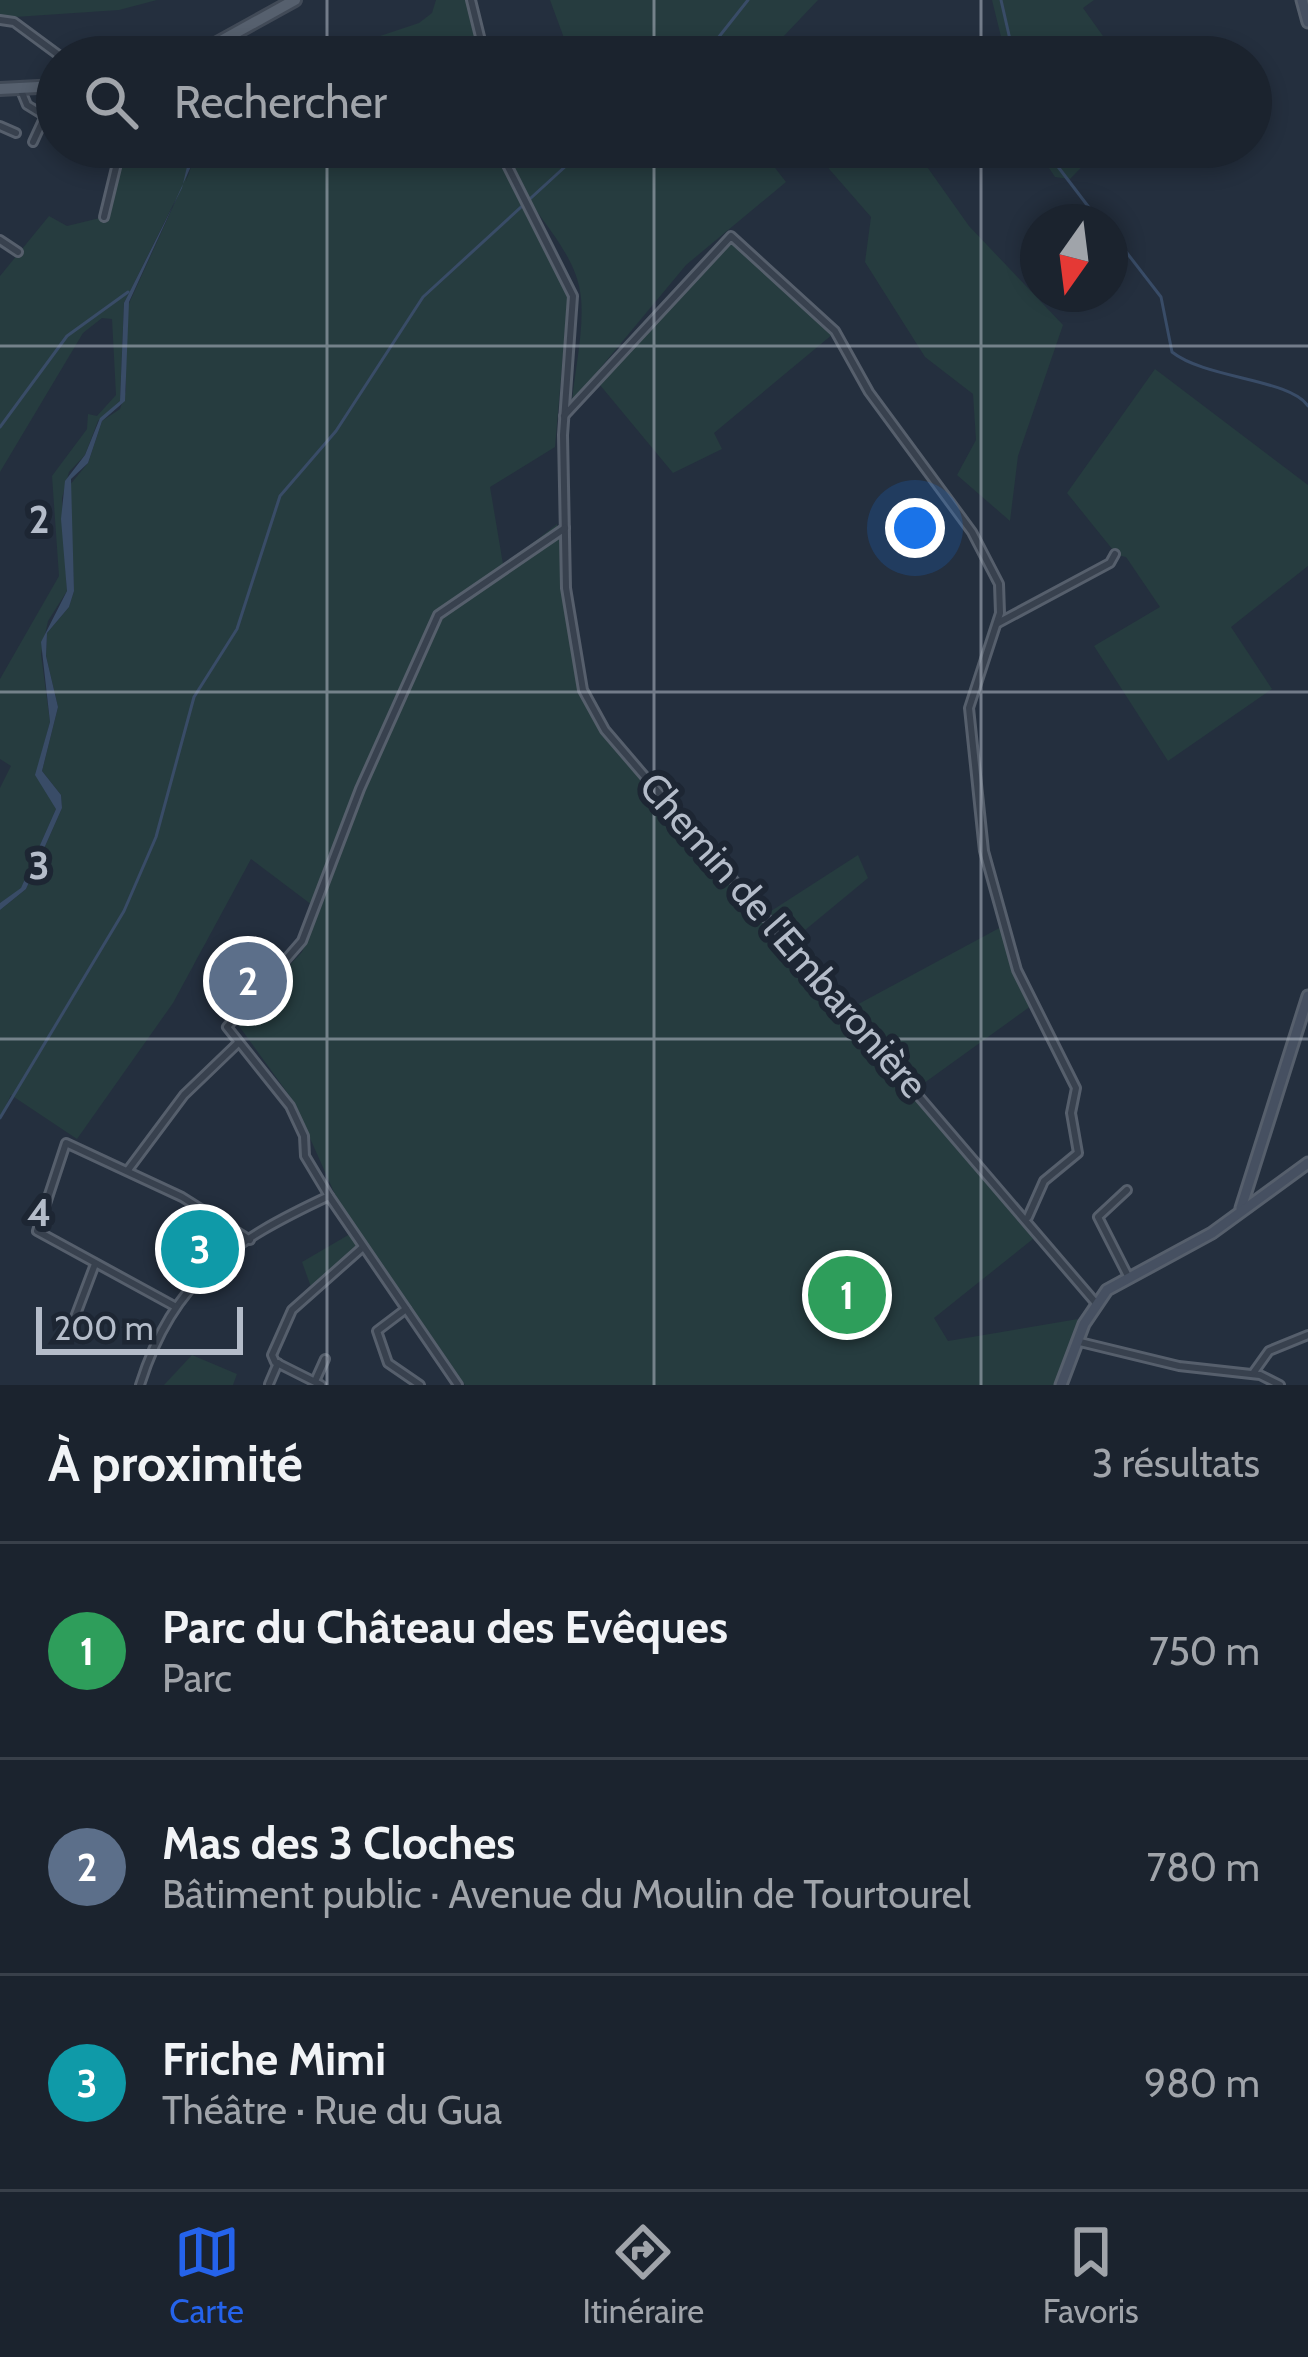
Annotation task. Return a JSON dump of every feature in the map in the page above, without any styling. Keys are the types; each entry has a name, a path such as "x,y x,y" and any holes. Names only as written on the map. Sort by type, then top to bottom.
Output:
{"main road":[{"path":"230,36 295,0"},
{"path":"0,89 36,87"}],"street":[{"path":"470,0 479,36"},
{"path":"1302,0 1308,22"},
{"path":"0,20 14,22 36,38"},
{"path":"20,88 27,105 36,110"},
{"path":"0,126 16,133"},
{"path":"33,142 36,136"},
{"path":"104,217 116,168"},
{"name":"Chemin de l'Embaronière","path":"509,168 573,296 564,416 566,588 583,690 605,730 1028,1217 1094,1305"},
{"path":"564,416 730,236 835,331 869,392 986,557 1001,591 998,623 969,708 984,851 1017,970 1076,1088 1071,1113 1079,1145 1074,1160 1044,1181 1028,1217"},
{"path":"0,240 18,252"},
{"path":"458,1385 329,1196 305,1156 304,1136 290,1106 250,1053 229,1035 229,1020 296,951 360,789 438,615 565,528"},
{"path":"998,623 1110,563 1115,554"},
{"path":"1238,1214 1308,996"},
{"path":"128,1170 193,1086 237,1044"},
{"path":"176,1306 43,1238 36,1222 66,1143 182,1197 250,1240"},
{"path":"1060,1385 1094,1305 1128,1276 1238,1214 1308,1163"},
{"path":"1250,1188 1267,1192"},
{"path":"1127,1190 1098,1217 1128,1276"},
{"path":"140,1385 176,1306 197,1275 329,1196"},
{"path":"232,1232 235,1249"},
{"path":"325,1359 318,1382 278,1364 272,1355 292,1310 363,1247"},
{"path":"72,1325 95,1264"},
{"path":"406,1309 376,1331 388,1363 420,1385"},
{"path":"1252,1374 1269,1351 1308,1335"},
{"path":"1077,1340 1179,1366 1252,1374 1280,1385"},
{"path":"269,1384 278,1364"}],"green space":[{"path":"0,0 157,0 119,10 0,18"},
{"path":"436,0 466,0 475,36 380,36 419,23 432,13"},
{"path":"550,0 818,0 784,36 563,36"},
{"path":"992,0 1094,0 1083,8 1103,36 1001,36"},
{"path":"118,168 189,168 186,181 191,168 502,168 562,272 568,296 555,447 490,487 503,564 436,614 312,905 251,859 173,1003 77,1139 11,1095 0,1118 0,910 26,889 62,808 61,795 42,771 58,707 46,656 47,633 69,607 74,591 69,486 88,463 102,421 120,409 126,390 126,310 181,189 124,303 120,401 98,421 85,455 69,472 62,498 67,591 48,621 41,654 50,722 36,775 57,802 56,809 21,889 0,903 0,788 11,766 0,759 0,679 59,576 52,476 87,429 88,414 97,416 116,395 112,319 102,318 83,333 0,472 0,276 49,216 67,226 104,217"},
{"path":"511,168 775,168 786,182 686,265 572,402 581,324 577,277"},
{"path":"828,168 928,168 969,226 1020,280 1020,312 1051,312 1063,325 1018,456 1010,521 957,475 976,440 973,394 925,357 865,262 871,217"},
{"path":"1049,168 1081,168 1070,179 1055,177"},
{"path":"724,244 737,244 833,334 714,433 722,449 673,473 600,385"},
{"path":"1155,369 1308,485 1308,566 1231,627 1272,689 1168,761 1094,646 1160,607 1126,557 1117,555 1067,493"},
{"path":"557,524 580,691 603,732 1038,1235 934,1318 948,1341 1078,1319 1055,1385 465,1385 337,1199 294,1102 236,1022 302,952 368,776 439,617"},
{"path":"858,855 868,878 793,940 768,913"},
{"path":"1003,926 1031,1006 920,1086 851,1008"},
{"path":"350,1234 359,1246 311,1287 302,1262"},
{"path":"192,1355 237,1374 233,1385 164,1385"}],"water":[{"path":"173,207 129,302 125,401 102,421 88,463 71,479 74,591 69,607 47,633 46,656 58,707 42,771 61,795 62,808 26,889 0,910 0,903 21,888 56,809 35,775 50,722 41,642 67,591 61,519 65,481 85,455 100,418 120,401 124,303"}],"waterway":[{"path":"720,36 748,0"},
{"path":"1001,0 1009,36"},
{"path":"0,1118 124,911 156,837 194,697 237,629 280,496 336,431 423,297 564,168"},
{"path":"1059,168 1086,204"},
{"path":"1128,254 1161,297 1172,352 1205,368 1284,390 1308,406"},
{"path":"0,427 67,336 128,292"}],"place":[{"name":"Mas des 3 Cloches","path":"248,981"},
{"name":"Friche Mimi","path":"200,1249"},
{"name":"Parc du Château des Evêques","path":"847,1295"}]}
